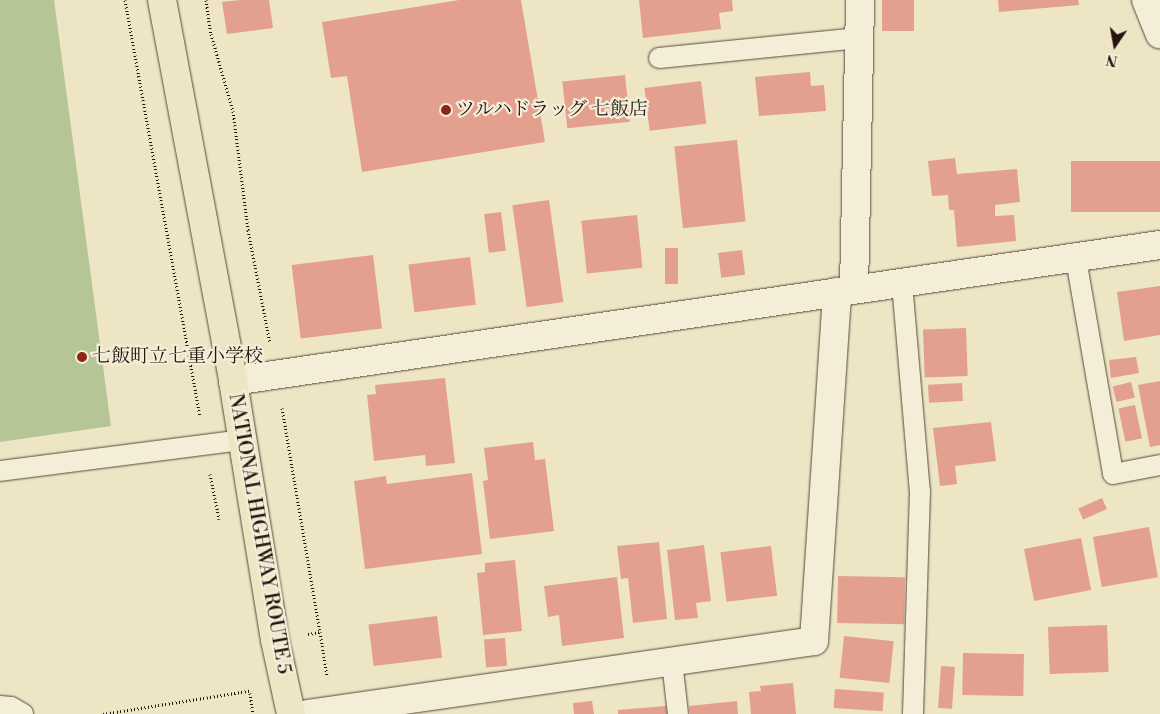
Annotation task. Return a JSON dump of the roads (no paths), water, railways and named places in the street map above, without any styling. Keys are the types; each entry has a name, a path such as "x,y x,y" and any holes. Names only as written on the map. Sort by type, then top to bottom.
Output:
{"highway":[{"name":"NATIONAL HIGHWAY ROUTE 5","path":"162,0 233,381 275,640 291,714"}],"street":[{"path":"320,712 814,641 846,290 860,0"},
{"path":"1146,0 1160,32"},
{"path":"233,381 846,290 1076,259 1160,245"}],"lane":[{"path":"659,58 859,38"},
{"path":"1076,259 1113,474 1160,465"},
{"path":"902,283 920,491 913,714"},
{"path":"0,471 243,440"},
{"path":"672,662 678,714"},
{"path":"0,706 11,707 23,714"}],"place":[{"name":"ツルハドラッグ 七飯店","path":"446,110"},
{"name":"七飯町立七重小学校","path":"82,357"}]}
